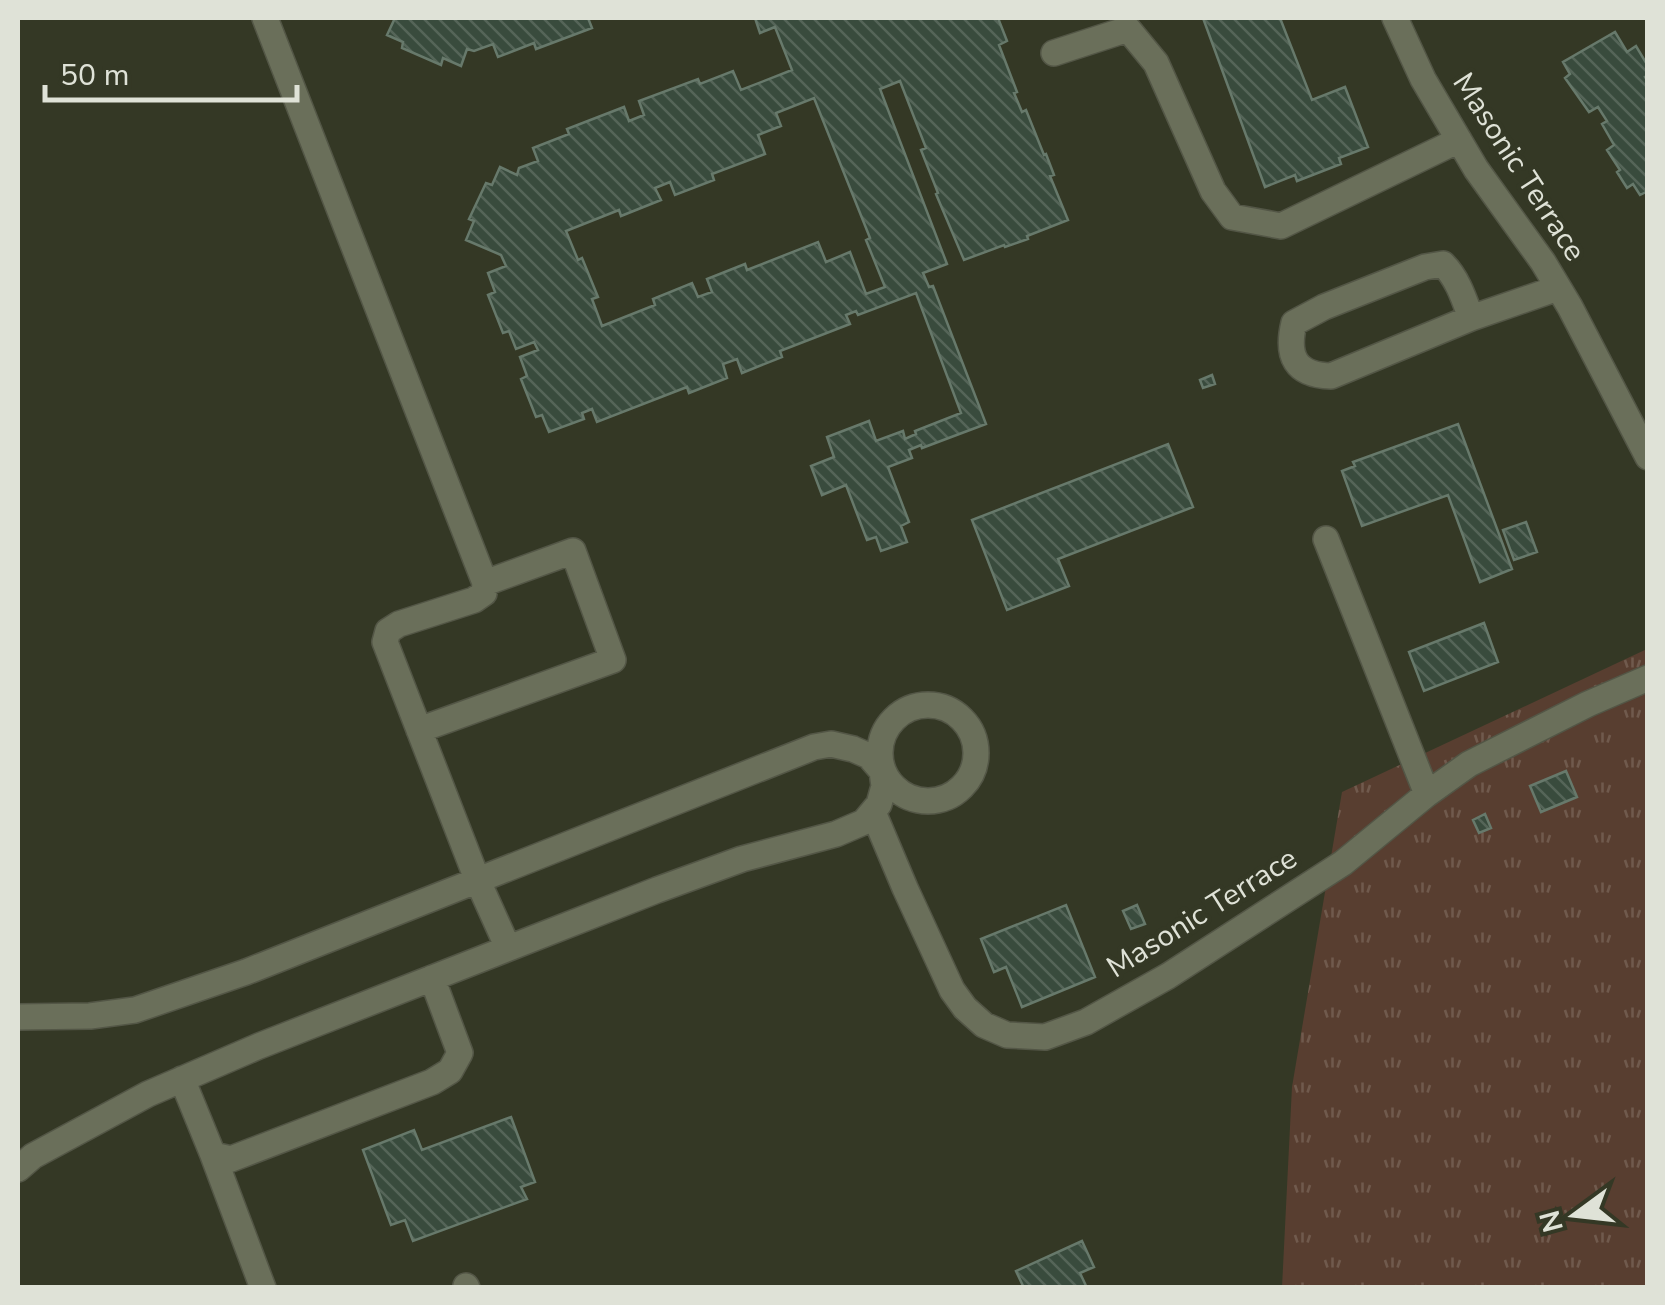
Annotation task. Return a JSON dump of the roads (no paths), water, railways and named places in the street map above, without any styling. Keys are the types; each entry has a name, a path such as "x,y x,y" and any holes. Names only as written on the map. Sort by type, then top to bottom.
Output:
{"street":[{"path":"265,18 485,582 484,593 474,600 398,624 388,631 385,642 508,948"},
{"name":"Masonic Terrace","path":"1394,18 1423,79 1476,169 1543,262 1648,457"},
{"path":"1054,53 1128,29 1156,63 1212,191 1232,217 1281,226 1459,140"},
{"path":"1471,318 1461,291 1443,264 1425,266 1294,323 1289,343 1298,366 1314,376 1332,376 1471,318 1558,288"},
{"path":"1326,539 1427,794"},
{"path":"419,730 613,660 573,551 485,582"},
{"name":"Masonic Terrace","path":"872,812 952,990 965,1008 984,1025 1007,1035 1044,1037 1086,1022 1168,976 1343,863 1468,764 1648,678"},
{"path":"18,1018 135,1010 246,972 814,746 830,744 853,749 869,756 882,771 884,786 879,804 864,822 657,890 182,1079 33,1156 18,1169"},
{"path":"213,1155 231,1159 432,1082 450,1070 460,1052 432,978"},
{"path":"182,1079 263,1288"}]}
